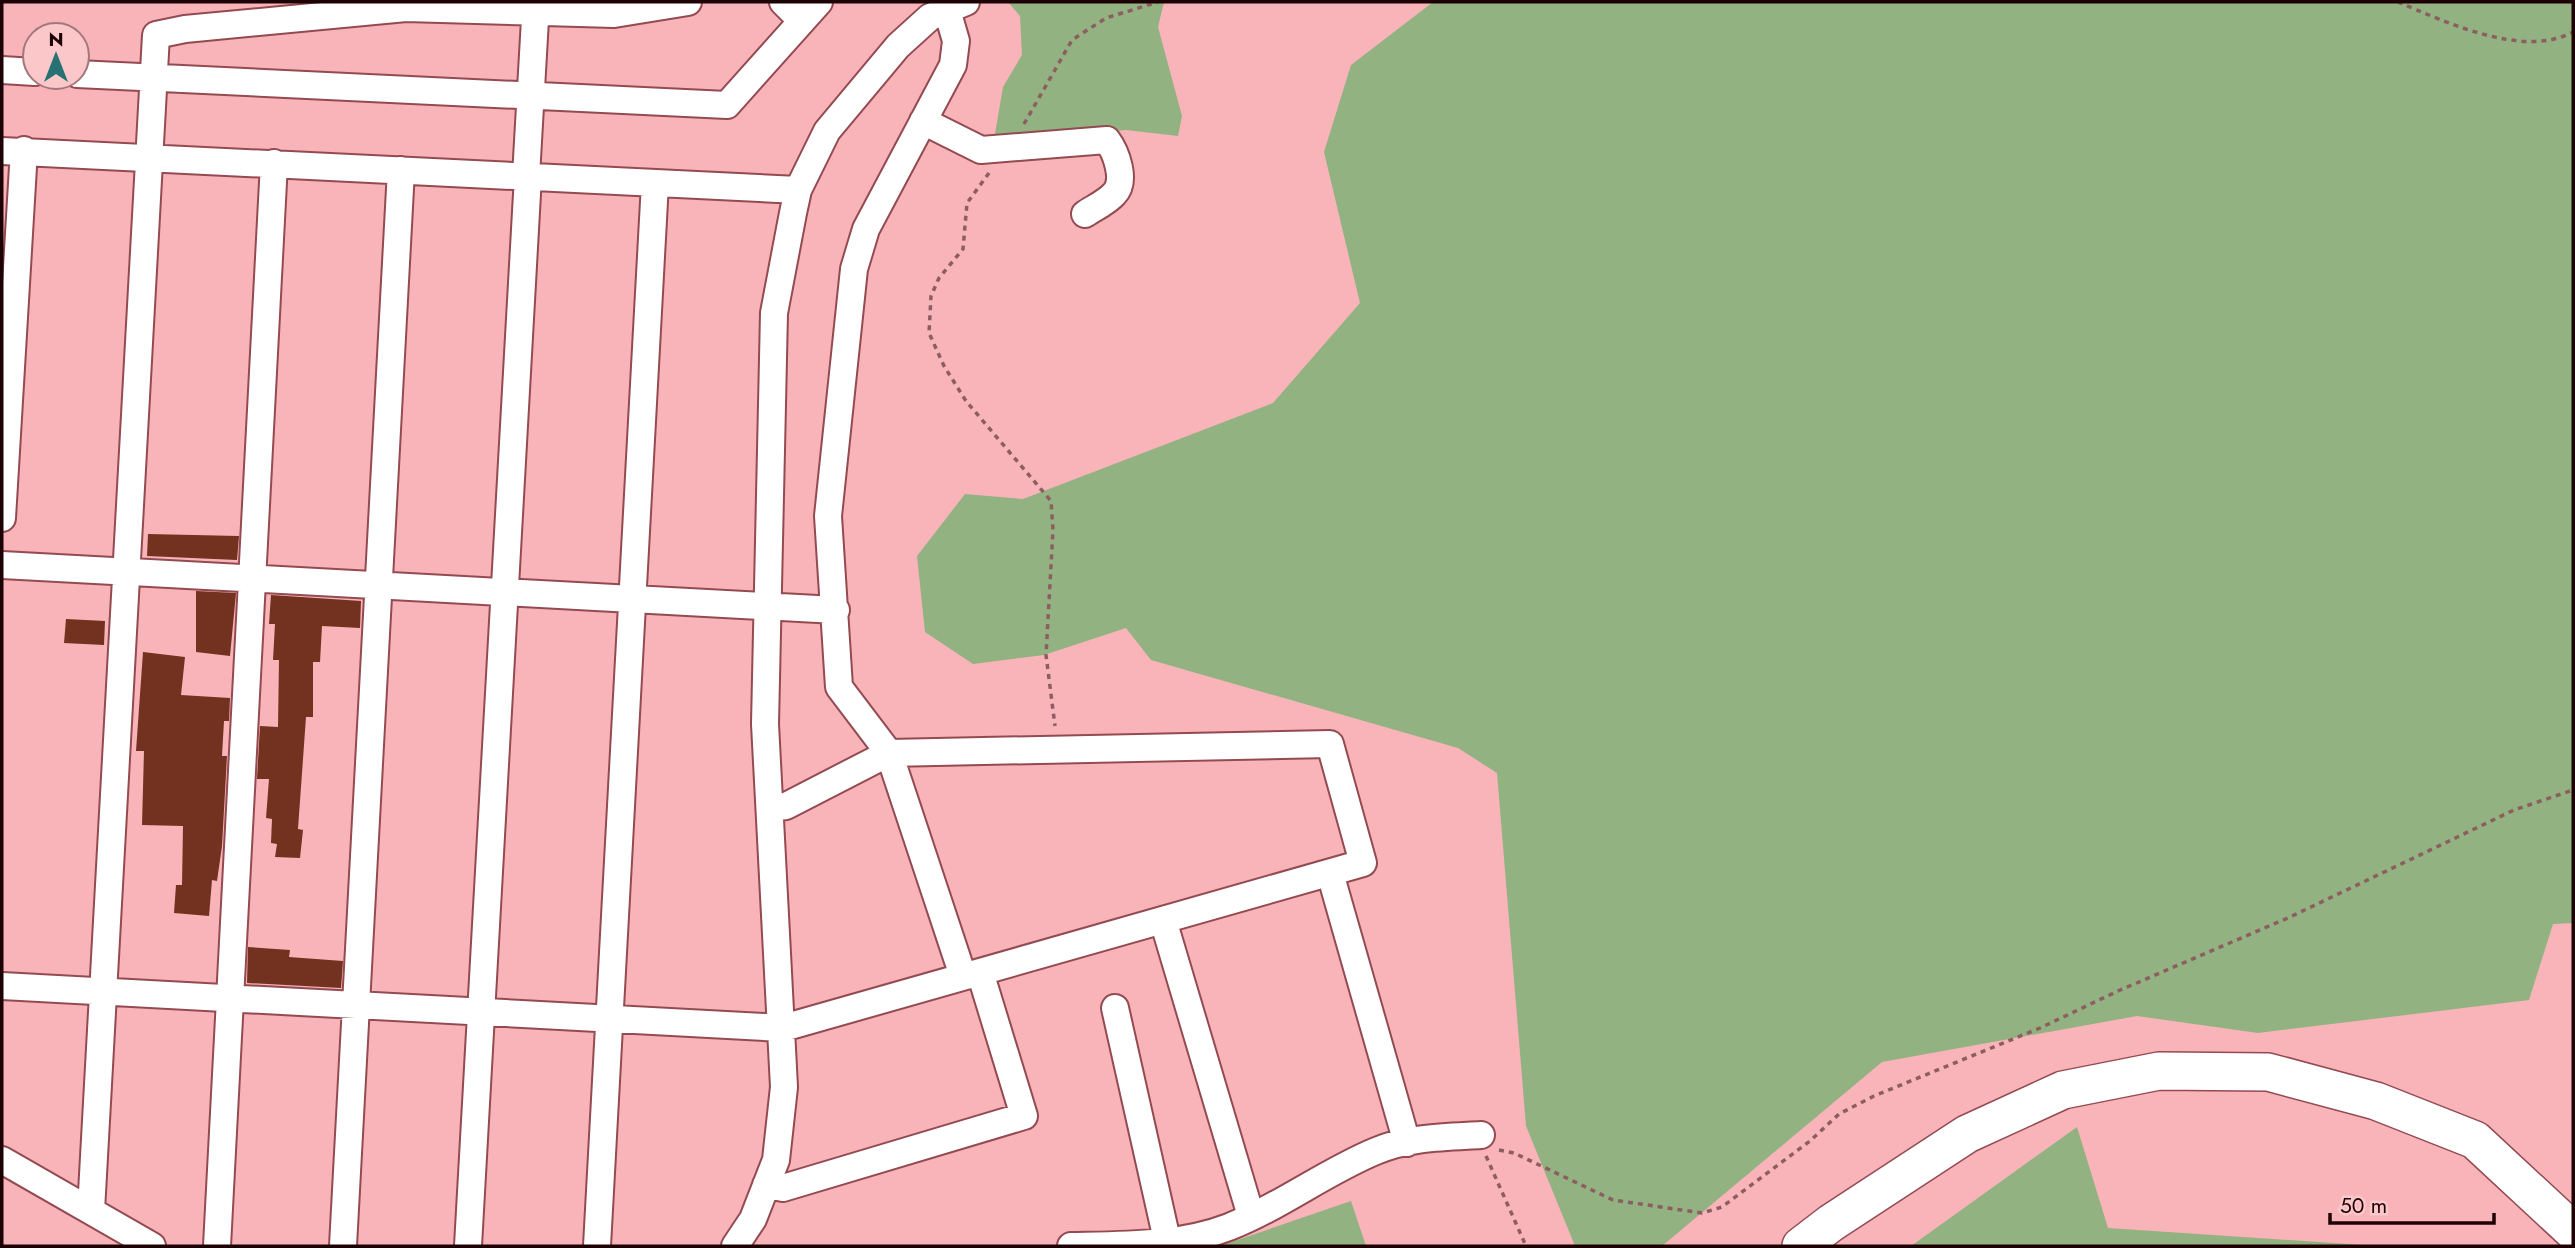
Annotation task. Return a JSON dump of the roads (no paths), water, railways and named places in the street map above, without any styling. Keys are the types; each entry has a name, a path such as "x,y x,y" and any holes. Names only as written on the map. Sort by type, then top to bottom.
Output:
{"street":[{"path":"91,1211 127,572 151,77 156,35 185,29 406,8 536,7 614,15 688,2"},
{"path":"91,75 727,105 810,11 783,2"},
{"path":"735,1246 753,1219 766,1185 776,1160 783,1099 783,1028 765,724 774,313 798,190 827,131 898,46 930,17 956,6 953,65 866,229 854,269 828,516 839,687 889,753 1024,1116 783,1188 766,1185"},
{"path":"468,1246 536,7"},
{"path":"2,70 21,71"},
{"path":"923,121 981,150 1005,150 1087,139 1107,140 1114,149 1119,187 1114,194 1085,214"},
{"path":"2,518 13,150 798,190"},
{"path":"217,1246 274,163"},
{"path":"343,1246 401,170"},
{"path":"597,1246 655,183"},
{"path":"2,565 836,610"},
{"path":"2,986 783,1028 1363,863 1329,744 889,753 786,806 770,808"},
{"path":"1329,873 1407,1143"},
{"path":"1163,920 1251,1216"},
{"path":"1115,1008 1167,1240"},
{"path":"1801,1246 1967,1134 2063,1090 2159,1070 2268,1072 2376,1101 2475,1140 2573,1231"},
{"path":"1071,1246 1200,1236 1231,1227 1377,1150 1439,1136 1480,1140"},
{"path":"2,1160 152,1246"}]}
